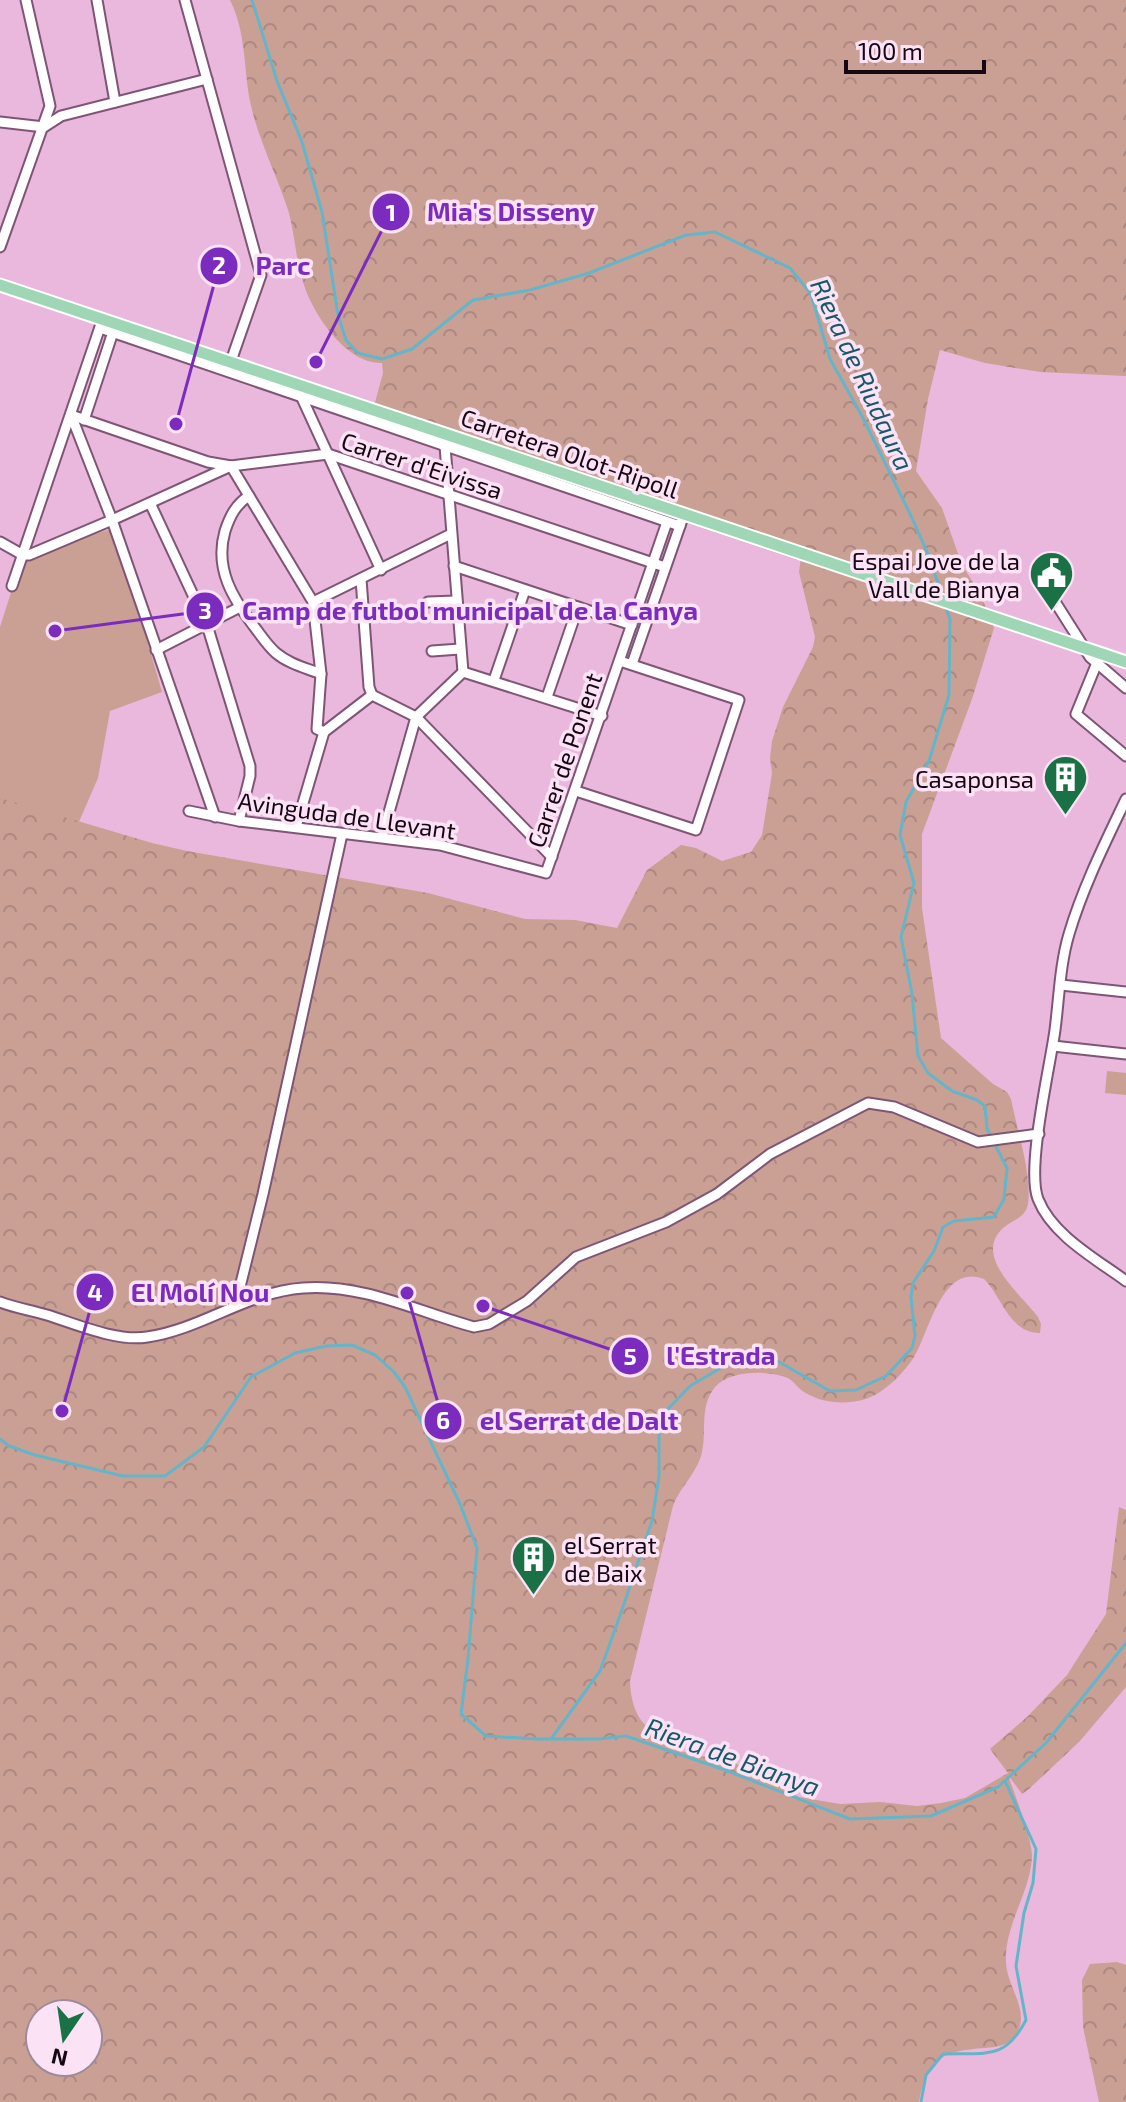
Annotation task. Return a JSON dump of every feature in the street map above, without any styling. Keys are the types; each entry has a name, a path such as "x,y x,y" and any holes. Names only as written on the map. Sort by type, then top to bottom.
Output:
{"main road":[{"name":"Carretera Olot-Ripoll","path":"0,285 102,323 231,361 680,525 908,588 1083,647 1100,659 1126,662"}],"street":[{"path":"0,247 50,106 26,0"},
{"path":"97,0 115,102"},
{"path":"185,0 261,275 231,361"},
{"path":"1,125 44,127 61,116 207,79"},
{"path":"12,586 102,323 113,332 680,525"},
{"path":"84,420 113,332"},
{"path":"302,398 381,570"},
{"path":"71,415 112,520 215,817"},
{"name":"Carrer d'Eivissa","path":"71,415 208,462 231,466 328,454 665,567"},
{"path":"445,446 463,672"},
{"path":"0,542 23,555 29,555 231,466 313,602 321,674 317,729 324,732"},
{"path":"249,496 239,501 228,520 221,558 226,581 240,607 273,651 286,661 321,674"},
{"path":"150,503 207,625 250,766 239,821"},
{"name":"Carrer de Ponent","path":"546,873 667,522"},
{"name":"Carrer de Ponent","path":"620,661 632,664 680,525"},
{"path":"313,602 451,534"},
{"path":"454,566 632,625"},
{"path":"361,579 372,695 416,717 552,857"},
{"path":"494,680 525,590"},
{"path":"1052,597 1083,647"},
{"path":"428,602 456,601"},
{"path":"156,650 240,607"},
{"path":"547,697 578,607"},
{"path":"432,651 460,649"},
{"path":"1126,688 1100,659 1076,714 1126,756"},
{"path":"576,791 696,830 739,700 632,664"},
{"path":"463,672 602,716"},
{"path":"382,837 416,717 463,672"},
{"path":"296,827 324,732 372,695"},
{"path":"1126,799 1084,891 1068,936 1041,1117 1035,1181 1037,1197 1048,1218 1086,1252 1126,1281"},
{"name":"Avinguda de Llevant","path":"189,811 239,821 440,845 546,873"},
{"path":"244,1301 240,1287 342,834"},
{"path":"1061,985 1126,992"},
{"path":"1053,1046 1126,1054"},
{"path":"0,1302 85,1328 143,1338 209,1317 244,1301 305,1287 340,1289 420,1309 474,1327 489,1324 527,1301 576,1257 666,1222 717,1194 770,1154 868,1103 894,1107 978,1142 1039,1134"}],"green space":[{"path":"230,0 1126,0 1126,376 1040,372 985,363 940,350 916,471 942,508 962,565 980,593 994,628 972,699 922,834 922,908 941,1038 993,1084 1007,1092 1011,1099 1026,1166 1028,1204 1023,1214 996,1236 993,1248 1002,1273 1038,1317 1040,1333 1021,1327 984,1279 970,1276 957,1281 947,1290 920,1346 903,1372 872,1397 853,1402 822,1400 804,1392 788,1378 768,1373 738,1375 715,1387 707,1402 700,1459 673,1506 630,1681 640,1718 652,1731 672,1739 671,1749 753,1768 799,1797 840,1804 880,1802 917,1806 965,1798 1008,1773 990,1749 1028,1716 1067,1675 1106,1614 1119,1507 1126,1510 1126,1687 1079,1742 1029,1789 1022,1794 1008,1775 1032,1849 1027,1884 1006,1949 1007,1972 1020,2011 1019,2029 1004,2044 958,2052 939,2060 927,2075 919,2102 0,2102 0,798 187,851 428,893 525,919 575,920 617,928 647,870 681,845 696,848 722,861 751,852 762,835 772,773 772,741 783,707 815,637 799,572 801,557 797,560 371,417 383,373 382,363 356,356 345,347 324,324 309,297 299,267 289,213 252,111 241,35"},
{"path":"115,528 162,692 110,711 98,778 55,877 0,856 0,627 23,555"},
{"path":"1107,1071 1126,1073 1126,1095 1105,1093"},
{"path":"1117,1962 1126,1965 1126,2102 1099,2102 1083,2027 1082,1980 1090,1964"}],"waterway":[{"name":"Riera de Riudaura","path":"252,0 277,81 302,142 322,212 338,315 346,340 358,353 382,359 412,349 473,300 530,290 589,273 686,235 715,232 790,268 811,294 830,359 912,518 942,595"},
{"name":"Riera de Riudaura","path":"551,1739 600,1671 623,1607 652,1521 659,1476 659,1434 666,1411 690,1386 736,1359 761,1358 779,1362 830,1391 856,1390 886,1376 912,1348 915,1336 911,1297 913,1283 934,1251 943,1227 954,1221 994,1217 1004,1199 1007,1168 987,1129 985,1106 952,1091 928,1073 918,1056 912,994 901,937 914,883 900,835 906,802 929,761 949,695 950,619 945,606"},
{"name":"Riera de Bianya","path":"0,1439 9,1446 35,1455 123,1476 165,1476 204,1447 251,1377 295,1353 326,1346 352,1345 375,1355 405,1387 460,1504 477,1548 461,1714 486,1736 537,1739 626,1736 725,1770 850,1819 931,1816 998,1787 1046,1743 1126,1643"},
{"path":"921,2102 926,2075 943,2054 1001,2049 1010,2043 1026,2020 1016,1966 1024,1913 1033,1883 1036,1849 1005,1781"}],"place":[{"name":"Mia's Disseny","path":"316,362"},
{"name":"Parc","path":"176,424"},
{"name":"Espai Jove de la Vall de Bianya","path":"1051,613"},
{"name":"Camp de futbol municipal de la Canya","path":"55,631"},
{"name":"Casaponsa","path":"1065,817"},
{"name":"el Serrat de Dalt","path":"407,1293"},
{"name":"l'Estrada","path":"483,1306"},
{"name":"El Molí Nou","path":"62,1411"},
{"name":"el Serrat de Baix","path":"533,1597"}]}
